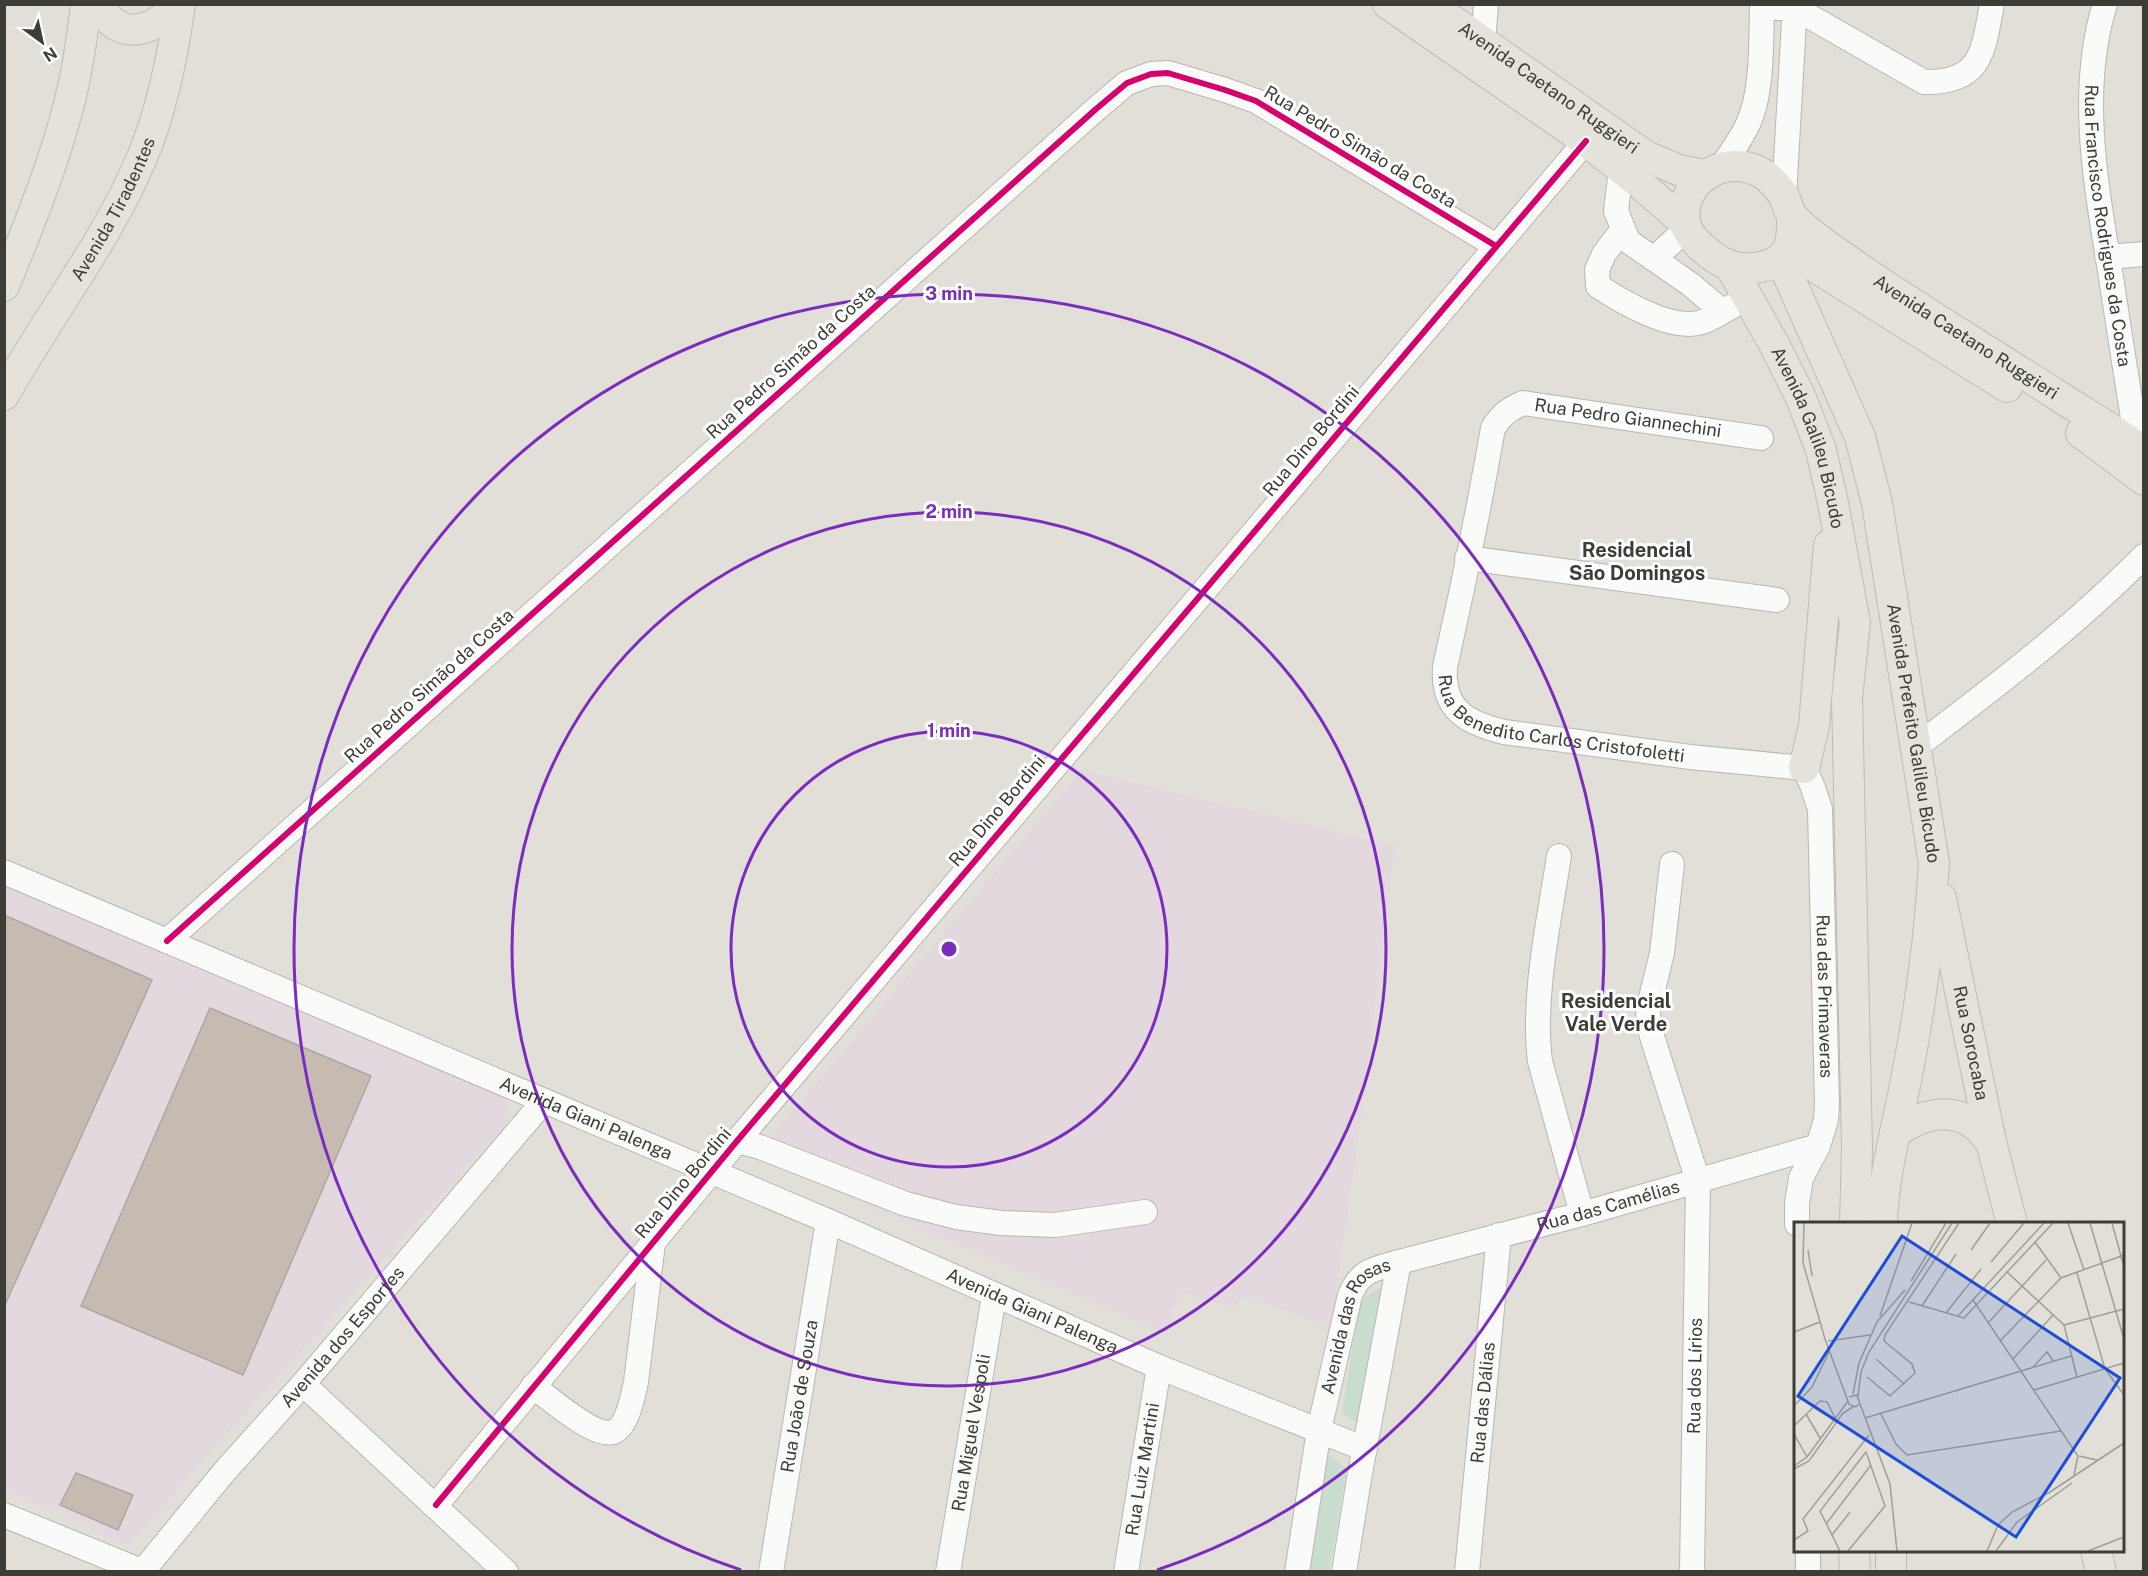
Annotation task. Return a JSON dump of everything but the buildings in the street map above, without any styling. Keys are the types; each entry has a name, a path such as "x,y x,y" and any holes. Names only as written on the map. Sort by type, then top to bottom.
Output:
{"main road":[{"path":"4,286 39,198 68,110 79,57 86,4"},
{"path":"98,4 111,23 123,29 138,31 166,18 180,4"},
{"name":"Avenida Tiradentes","path":"4,395 30,348 100,239 136,172 160,104 174,48 180,4"},
{"name":"Avenida Caetano Ruggieri","path":"1388,4 1586,141 1664,203 1686,226"},
{"name":"Avenida Caetano Ruggieri","path":"1429,4 1646,156 1678,170 1713,171"},
{"path":"1741,166 1758,171 1772,182 1788,206 1792,233 1785,254 1767,265 1748,268 1730,266 1704,250 1686,226 1685,203 1692,189 1713,171 1741,166"},
{"name":"Avenida Caetano Ruggieri","path":"1788,206 1845,258 2140,450"},
{"name":"Avenida Caetano Ruggieri","path":"1785,254 2085,436 2144,480"},
{"name":"Avenida Prefeito Galileu Bicudo","path":"1785,254 1860,436 1877,504 1934,863 1921,1001 1890,1162 1882,1222"},
{"name":"Avenida Galileu Bicudo","path":"1730,266 1801,398 1821,450 1855,623 1847,698 1857,1148 1855,1222"},
{"path":"1804,768 1814,726 1833,503"},
{"name":"Rua Sorocaba","path":"1934,863 1991,1142 2012,1222"},
{"path":"1897,1132 1910,1122 1926,1115 1943,1114 1960,1117 1975,1125 1991,1142"},
{"path":"1854,1552 1855,1572"},
{"path":"1891,1552 1891,1572"},
{"path":"2096,1552 2101,1572"}],"street":[{"path":"1483,43 1486,4"},
{"path":"1713,171 1738,142 1750,121 1759,83 1762,6 1795,6 1924,82 1944,83 1962,77 1974,66 1984,45 1992,4"},
{"name":"Rua Francisco Rodrigues da Costa","path":"2105,4 2092,69 2090,125 2107,257 2140,450"},
{"path":"1788,206 1795,6"},
{"name":"Rua Pedro Simão da Costa","path":"166,941 1127,83 1150,74 1168,73 1256,101 1496,246"},
{"name":"Rua Dino Bordini","path":"436,1505 737,1142 1586,141"},
{"path":"1621,169 1616,211 1628,241 1690,284 1722,311"},
{"path":"1654,259 1686,226"},
{"path":"1623,229 1604,254 1596,270 1598,286 1620,302 1676,324 1700,322 1748,297"},
{"path":"2107,257 2144,254"},
{"name":"Rua Pedro Giannechini","path":"1467,558 1476,525 1493,428 1499,417 1509,409 1523,403 1761,438"},
{"path":"1916,747 2008,677 2112,588 2144,556"},
{"path":"1467,558 1777,600"},
{"name":"Rua Benedito Carlos Cristofoletti","path":"1467,558 1445,667 1444,684 1450,702 1463,717 1482,727 1504,732 1804,768"},
{"name":"Rua das Primaveras","path":"1797,1222 1801,1178 1818,1146 1826,1120 1827,1103 1820,809 1804,768"},
{"path":"1558,856 1538,1003 1537,1036 1540,1061 1582,1214"},
{"name":"Rua dos Lírios","path":"1672,864 1662,953 1648,1010 1649,1027 1698,1181 1692,1572"},
{"name":"Avenida Giani Palenga","path":"4,872 828,1221 1159,1367 1365,1449"},
{"name":"Avenida dos Esportes","path":"143,1571 225,1471 303,1384 544,1101"},
{"path":"737,1142 760,1147 906,1204 956,1217 1055,1225 1144,1212"},
{"name":"Rua das Camélias","path":"1399,1262 1582,1214 1818,1146"},
{"name":"Rua João de Souza","path":"771,1572 828,1221"},
{"name":"Rua das Dálias","path":"1467,1572 1499,1234"},
{"name":"Rua Dino Bordini","path":"533,1386 588,1426 602,1432 613,1432 620,1427 631,1404 636,1382 653,1243"},
{"name":"Avenida das Rosas","path":"1297,1572 1319,1430 1354,1287 1360,1277 1369,1271 1399,1262 1344,1572"},
{"name":"Rua Miguel Vespoli","path":"948,1572 994,1296"},
{"name":"Rua Luiz Martini","path":"1126,1572 1159,1367"},
{"path":"303,1384 506,1572"},
{"path":"4,1515 143,1571"},
{"path":"1808,1552 1808,1572"}],"shaded area":[{"path":"1082,770 1395,846 1359,1134 1331,1327 1241,1295 1236,1309 1179,1292 1166,1334 772,1164 767,1142"},
{"path":"5,886 504,1097 509,1120 127,1545 5,1488"}],"green space":[{"path":"1383,1286 1360,1424 1342,1413 1359,1305 1365,1297"},
{"path":"1328,1455 1347,1469 1329,1571 1310,1571"}],"cycle path":[{"path":"167,941 1127,83 1151,74 1168,73 1256,101 1496,246"},
{"path":"436,1505 737,1141 1586,141"}],"district":[{"name":"Residencial São Domingos","path":"1637,562"},
{"name":"Residencial Vale Verde","path":"1616,1012"}]}
